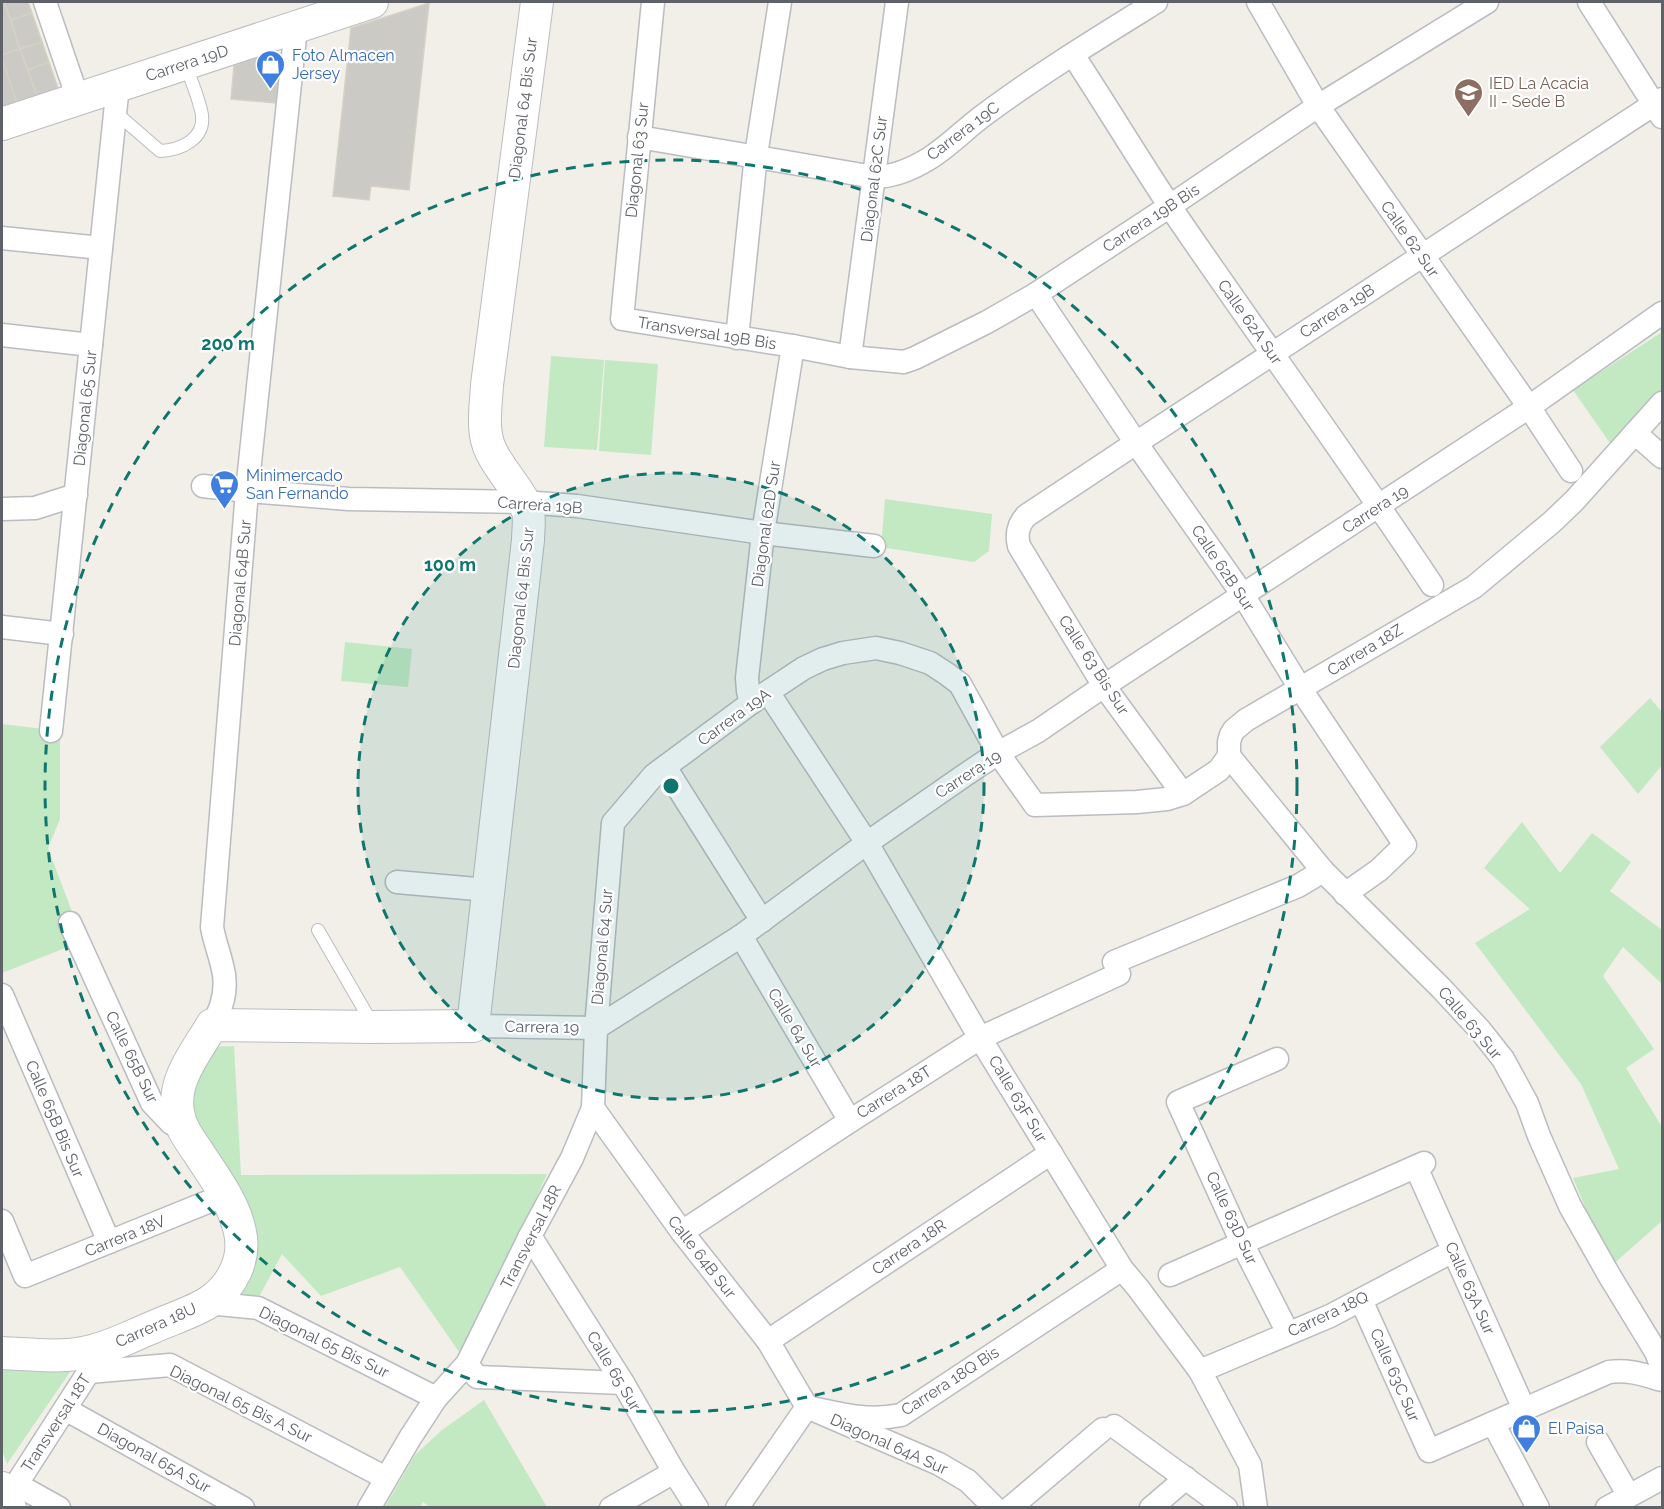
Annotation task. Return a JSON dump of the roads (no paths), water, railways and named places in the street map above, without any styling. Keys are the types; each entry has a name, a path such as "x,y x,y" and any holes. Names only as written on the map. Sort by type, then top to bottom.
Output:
{"street":[{"path":"45,2 78,99"},
{"name":"Carrera 19D","path":"2,124 78,99 117,99 185,63 372,2"},
{"name":"Diagonal 64 Bis Sur","path":"473,1026 528,540 528,512 490,450 485,426 487,386 537,2"},
{"name":"Diagonal 63 Sur","path":"622,319 653,2"},
{"path":"737,338 756,155 780,2"},
{"name":"Diagonal 62C Sur","path":"850,357 897,2"},
{"name":"Carrera 19C","path":"639,136 874,177 891,175 930,158 984,115 1073,54 1156,2"},
{"name":"Calle 62 Sur","path":"1258,2 1318,106 1530,407 1571,471"},
{"name":"Carrera 19B Bis","path":"793,346 850,357 904,362 915,358 987,322 1036,294 1318,106 1487,2"},
{"path":"1589,2 1660,107"},
{"name":"Diagonal 64B Sur","path":"182,1128 177,1111 179,1088 185,1069 223,1003 225,990 223,965 214,941 212,927 247,491 296,27"},
{"name":"Calle 62A Sur","path":"1073,54 1170,206 1380,506 1432,585"},
{"name":"Diagonal 65 Sur","path":"51,731 117,99"},
{"name":"Carrera 19B","path":"1018,530 1026,516 1136,442 1422,256 1660,107"},
{"path":"2,238 101,248"},
{"name":"Calle 62B Sur","path":"1036,294 1243,595 1300,688 1405,845 1379,870 1345,894"},
{"name":"Carrera 19","path":"212,1025 596,1028 741,936 867,843 965,775 998,753 1038,731 1530,407 1662,313"},
{"name":"Transversal 19B Bis","path":"622,319 793,346"},
{"path":"2,335 91,345"},
{"name":"Diagonal 62D Sur","path":"760,697 748,691 747,678 763,533 793,346"},
{"name":"Carrera 18Z","path":"998,753 1035,805 1137,802 1167,799 1183,794 1220,770 1229,756 1229,742 1234,730 1246,720 1474,587 1567,508 1662,403"},
{"path":"1635,433 1662,457"},
{"name":"Carrera 19B","path":"203,486 349,499 523,502 577,506 763,533 874,546"},
{"path":"2,508 35,508 76,495"},
{"name":"Calle 63 Bis Sur","path":"1018,530 1019,546 1104,686 1183,794"},
{"path":"2,627 62,634"},
{"name":"Carrera 19A","path":"613,823 654,775 760,697 804,668 843,653 876,648 930,663 960,684 998,753"},
{"name":"Calle 63F Sur","path":"760,697 867,843 980,1038 1122,1269 1200,1371 1250,1465 1257,1508"},
{"name":"Calle 63 Sur","path":"1229,756 1323,871 1441,988 1503,1059 1527,1102 1539,1136 1570,1206 1656,1352 1662,1368"},
{"path":"665,767 762,921"},
{"name":"Diagonal 64 Sur","path":"593,1108 596,1028 613,823"},
{"name":"Carrera 18T","path":"682,1232 980,1038 1117,968 1298,886 1323,871"},
{"path":"397,882 489,890"},
{"name":"Calle 65B Sur","path":"70,923 152,1103 171,1123 182,1128 234,1213 241,1234 240,1261 227,1285 208,1303"},
{"name":"Calle 64 Sur","path":"741,936 850,1121"},
{"name":"Calle 65B Bis Sur","path":"2,995 109,1242"},
{"name":"Calle 63D Sur","path":"1277,1059 1178,1102 1242,1243 1288,1333"},
{"name":"Calle 64B Sur","path":"593,1108 682,1232 768,1341 807,1407"},
{"name":"Transversal 18R","path":"369,1508 410,1437 436,1398 468,1364 572,1158 593,1108"},
{"name":"Carrera 18R","path":"768,1341 1051,1153"},
{"name":"Calle 63A Sur","path":"1242,1243 1420,1165 1453,1251 1524,1409"},
{"name":"Carrera 18V","path":"2,1221 25,1276 225,1196"},
{"name":"Calle 65 Sur","path":"531,1236 697,1508"},
{"path":"1170,1275 1242,1243"},
{"name":"Carrera 18Q","path":"1200,1371 1330,1316 1453,1251"},
{"name":"Carrera 18Q Bis","path":"807,1407 862,1418 887,1418 901,1415 1122,1269"},
{"name":"Calle 63C Sur","path":"1361,1300 1429,1451 1493,1423"},
{"name":"Carrera 18U","path":"97,1360 208,1303"},
{"name":"Diagonal 65 Bis Sur","path":"208,1303 258,1308 436,1398"},
{"path":"2,1353 74,1355 97,1360"},
{"name":"Transversal 18T","path":"9,1494 97,1360"},
{"name":"Diagonal 65 Bis A Sur","path":"97,1360 170,1365 386,1478"},
{"path":"468,1364 477,1377 622,1383"},
{"path":"1538,1508 1493,1423 1610,1372 1623,1370 1662,1380"},
{"path":"737,1508 807,1407"},
{"name":"Diagonal 64A Sur","path":"807,1407 939,1464 968,1481 995,1508"},
{"name":"Diagonal 65A Sur","path":"65,1409 243,1508"},
{"path":"1010,1508 1109,1427 1186,1478 1226,1508"},
{"path":"1598,1442 1629,1496"},
{"path":"611,1508 674,1472"},
{"path":"1151,1508 1186,1478"},
{"path":"1607,1508 1662,1478"},
{"path":"9,1494 59,1508"}],"lane":[{"path":"117,99 160,151 176,149 191,142 200,131 202,115 185,63"},
{"path":"318,930 375,1027"}],"place":[{"name":"Foto Almacen Jersey","path":"271,90"},
{"name":"IED La Acacia II - Sede B","path":"1468,118"},
{"name":"Minimercado San Fernando","path":"225,510"},
{"name":"El Paisa","path":"1527,1454"}]}
